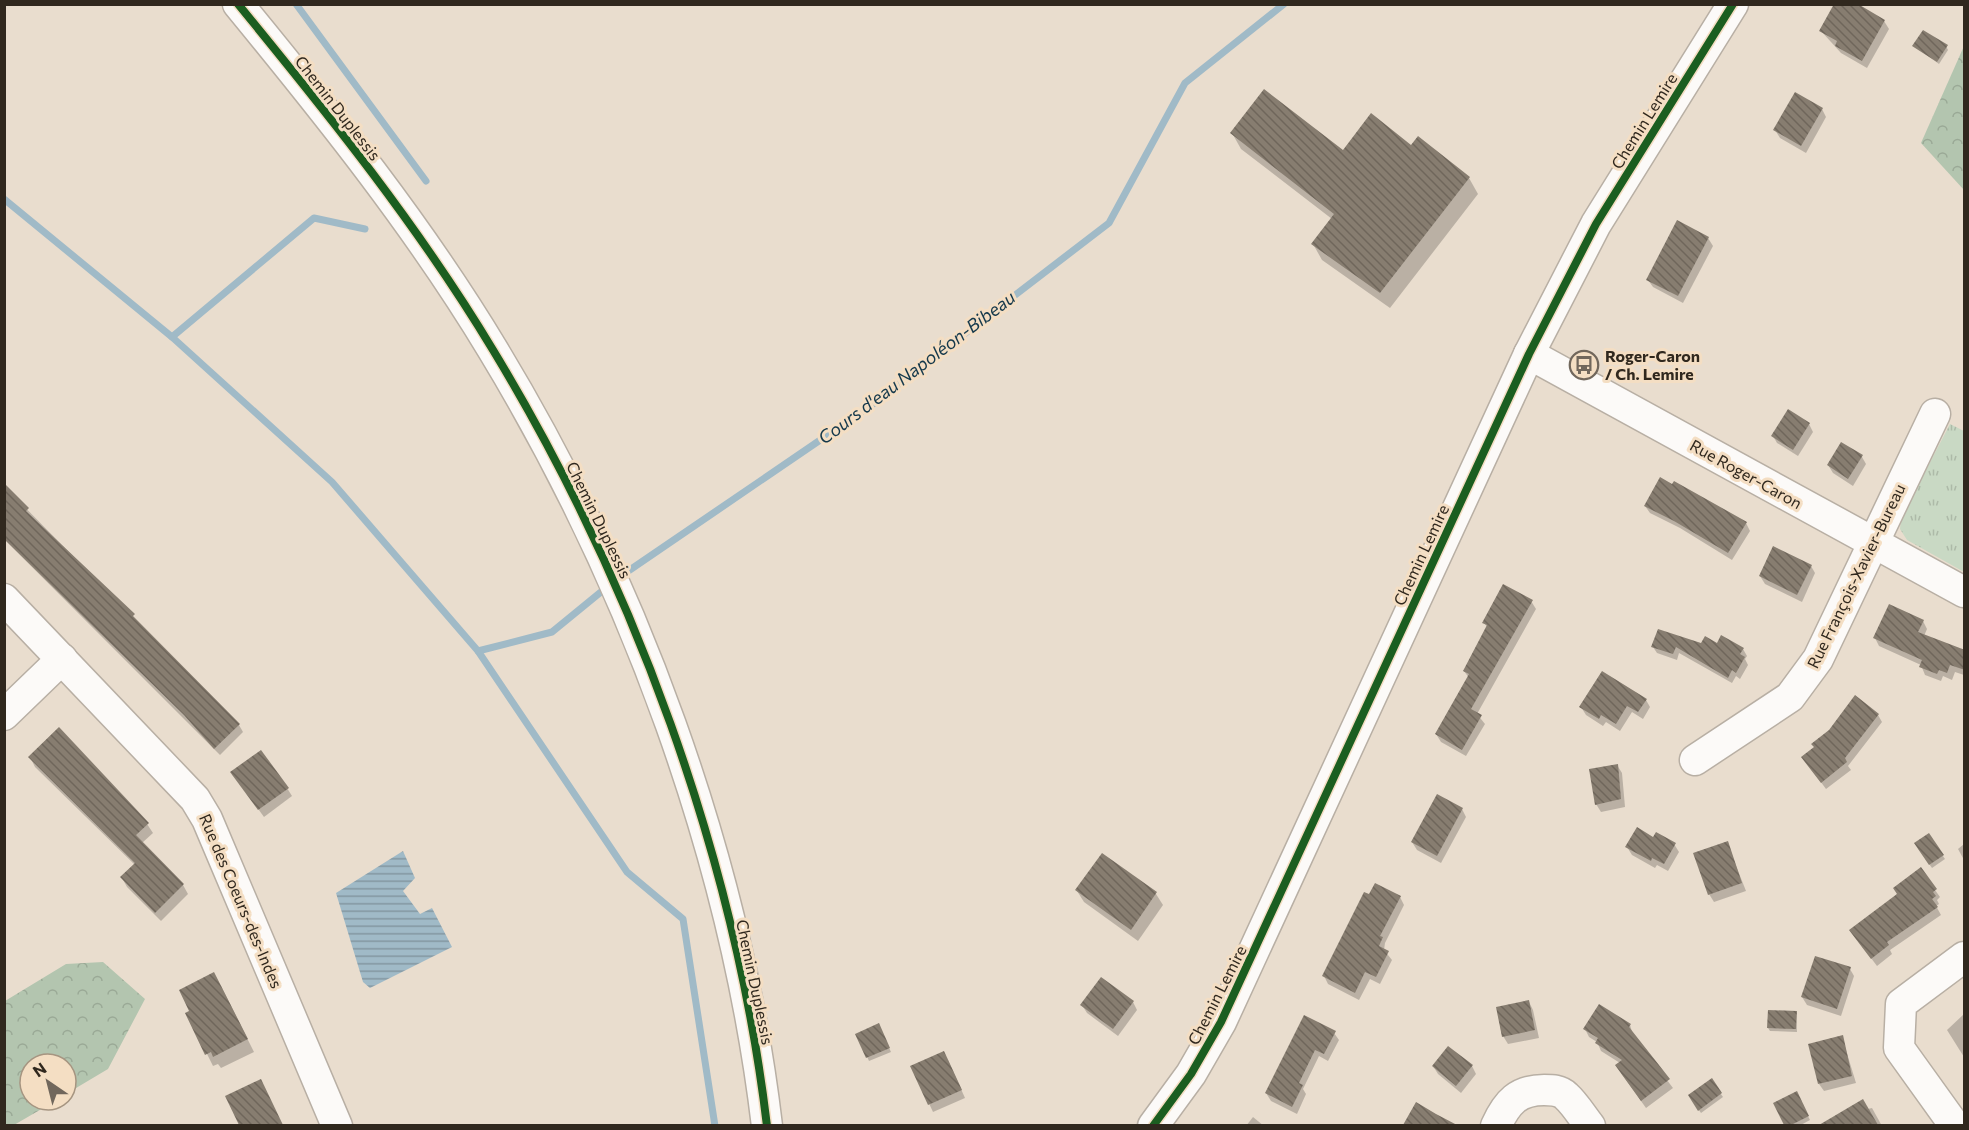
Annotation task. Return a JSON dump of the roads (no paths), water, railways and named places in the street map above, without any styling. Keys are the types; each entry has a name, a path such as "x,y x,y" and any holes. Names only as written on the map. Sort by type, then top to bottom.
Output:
{"street":[{"name":"Chemin Duplessis","path":"238,4 330,116 446,279 492,348 536,425 586,522 640,641 675,739 713,861 748,1013 767,1125"},
{"name":"Chemin Lemire","path":"1153,1125 1191,1074 1221,1022 1529,354 1596,224 1733,4"},
{"name":"Rue Roger-Caron","path":"1529,354 1965,592"},
{"name":"Rue François-Xavier-Bureau","path":"1695,760 1790,697 1818,659 1935,414"},
{"name":"Rue des Coeurs-des-Indes","path":"4,599 195,799 207,819 337,1125"},
{"path":"4,715 62,659"},
{"path":"1955,1125 1899,1048 1901,1004 1965,957"},
{"path":"1496,1125 1508,1103 1518,1093 1555,1090 1565,1095 1590,1125"}],"water":[{"path":"403,851 415,878 403,891 420,914 432,908 452,947 370,988 363,982 336,893"}],"waterway":[{"path":"296,4 426,181"},
{"name":"Cours d'eau Napoléon-Bibeau","path":"618,578 873,404 1109,223 1185,83 1284,4"},
{"path":"4,199 172,337 332,482 478,651 627,872 683,919 715,1126"},
{"path":"172,337 314,218 365,229"},
{"name":"Cours d'eau Napoléon-Bibeau","path":"478,651 552,632 607,587"}],"place":[{"name":"Roger-Caron / Ch. Lemire","path":"1584,365"}]}
